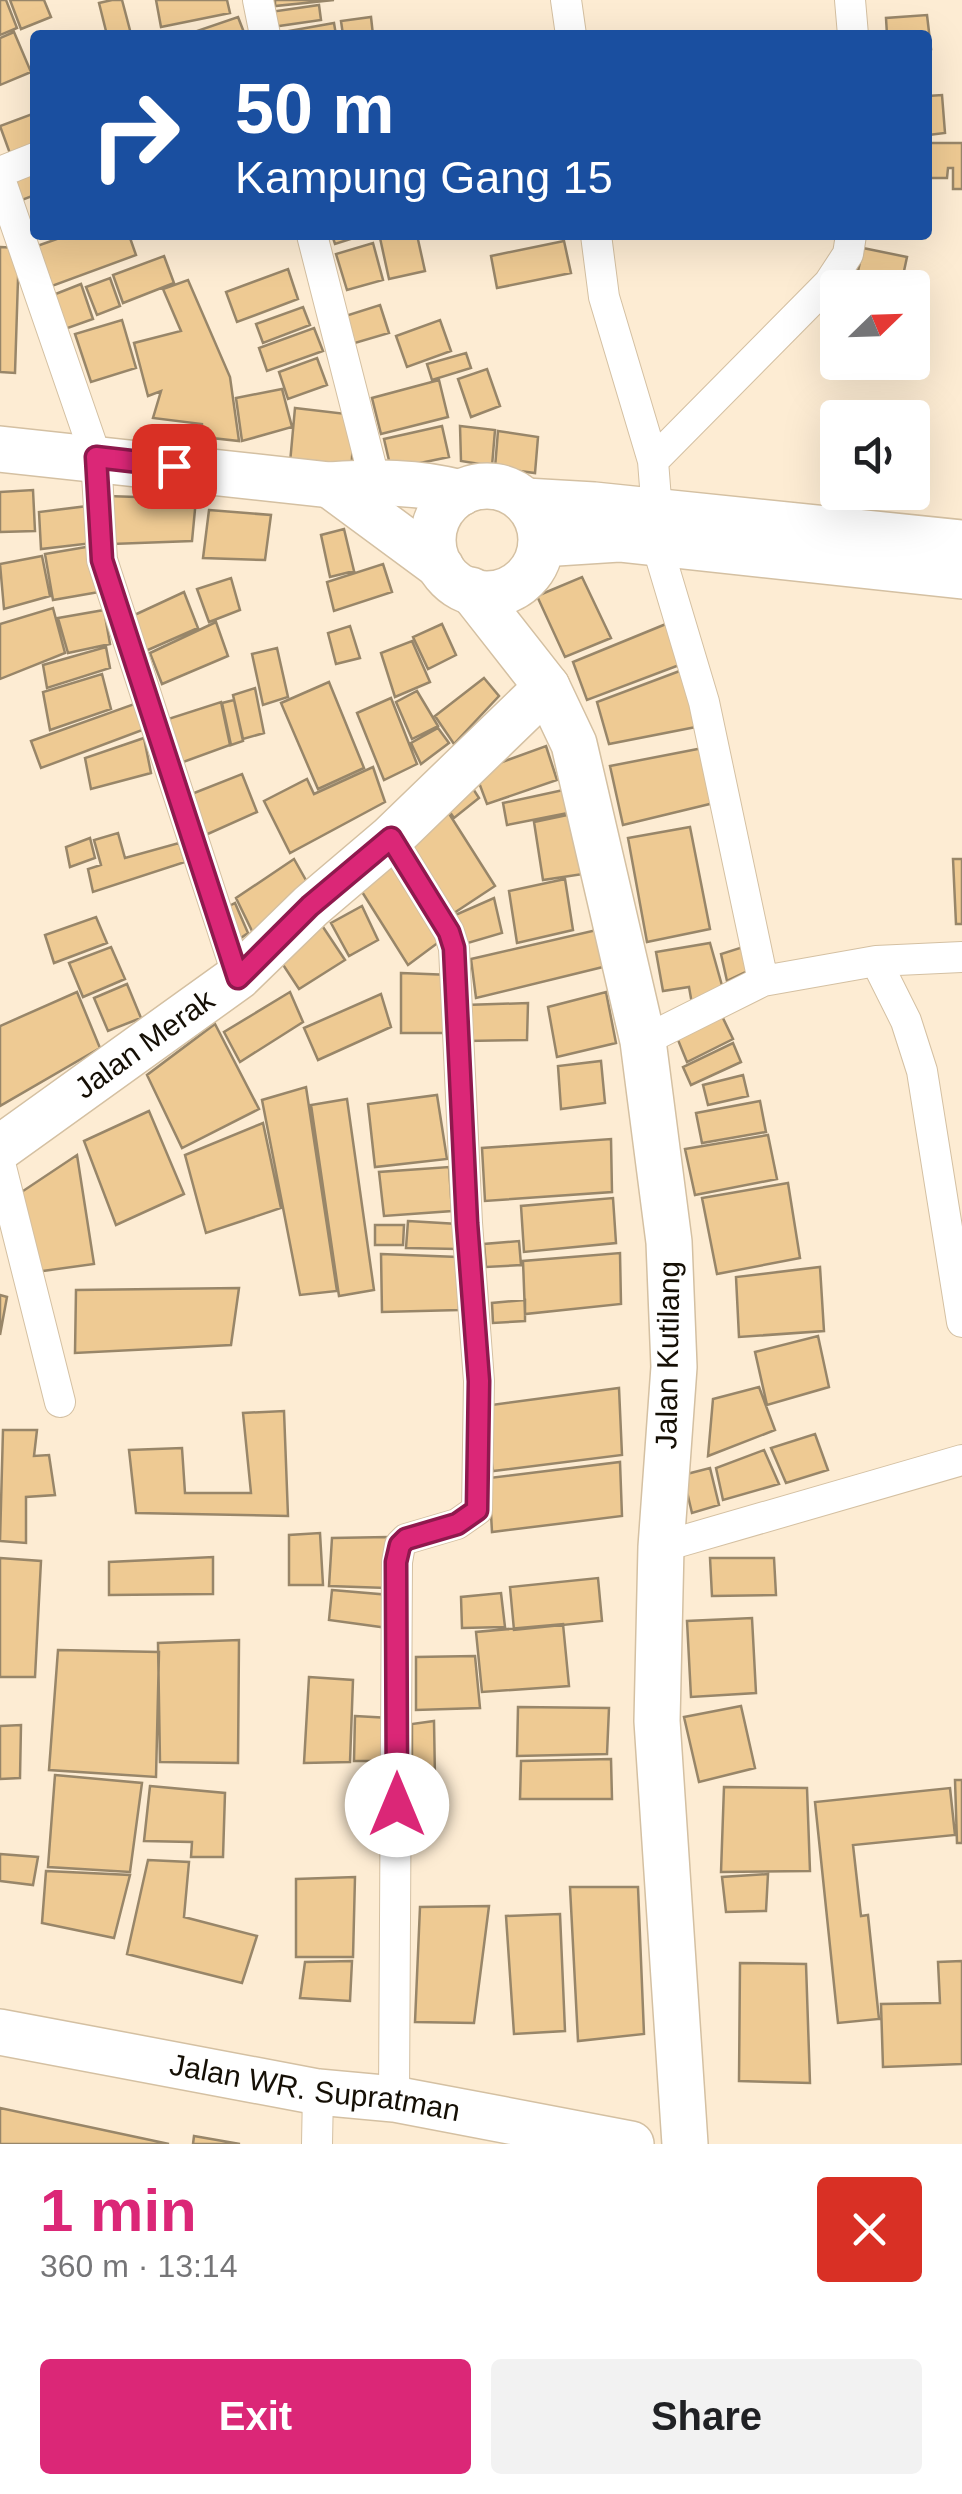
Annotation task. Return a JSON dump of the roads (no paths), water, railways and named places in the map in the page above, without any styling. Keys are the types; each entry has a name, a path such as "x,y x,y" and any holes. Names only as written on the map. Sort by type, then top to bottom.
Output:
{"street":[{"path":"258,0 264,30"},
{"path":"566,0 570,30"},
{"path":"850,0 853,30"},
{"path":"30,160 0,175 96,457 102,560 238,978"},
{"path":"313,240 376,482"},
{"path":"597,240 604,297 653,460 644,532 704,702 763,981"},
{"path":"653,460 829,283 848,254 850,240"},
{"path":"0,448 330,485 432,484 460,493"},
{"path":"330,485 475,581 527,576 537,561 540,528 525,501"},
{"path":"475,581 434,551 438,518 447,504 460,493 477,487 494,486 525,501 644,532 829,545 962,542"},
{"path":"541,544 644,532"},
{"path":"829,545 962,576"},
{"name":"Jalan Kutilang","path":"475,581 540,678 574,744 642,1040 670,1260 674,1367 660,1547 657,1721 685,2144"},
{"name":"Jalan Merak","path":"0,1148 238,978 310,906 391,838 540,678"},
{"path":"391,838 449,932 454,948 479,1381 477,1510 457,1524 406,1539 400,1545 396,1562 394,2099"},
{"path":"642,1040 763,981 876,961 962,958"},
{"path":"876,961 906,1021 922,1071 962,1322"},
{"path":"0,1162 60,1402"},
{"path":"660,1547 962,1460"},
{"name":"Jalan WR. Supratman","path":"0,2032 318,2092 394,2099 610,2142"},
{"path":"317,2144 318,2092"}]}
